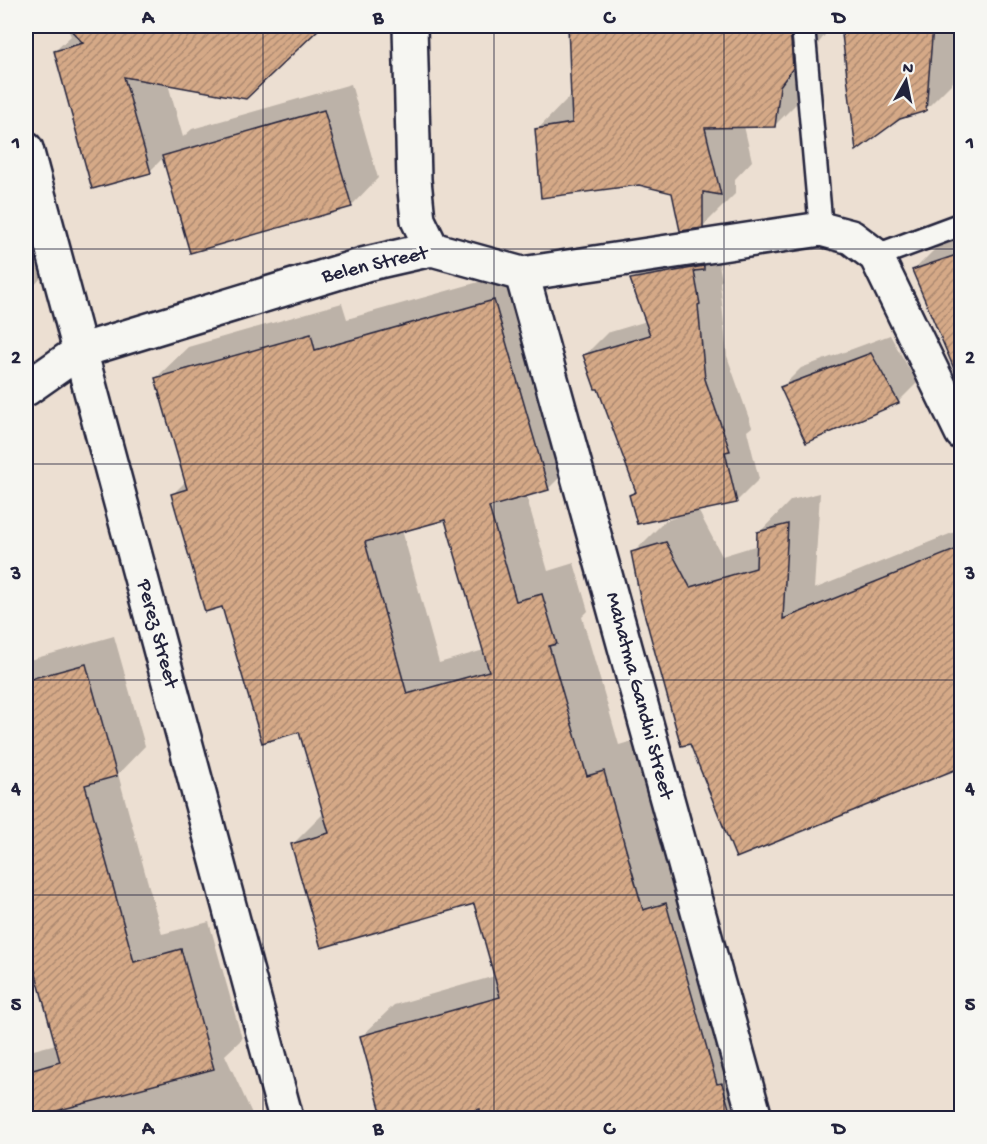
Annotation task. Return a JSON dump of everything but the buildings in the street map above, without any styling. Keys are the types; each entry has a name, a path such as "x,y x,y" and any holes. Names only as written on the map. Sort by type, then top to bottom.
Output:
{"street":[{"path":"410,26 414,180 418,220 432,249"},
{"name":"Perez Street","path":"26,149 286,1119"},
{"name":"Belen Street","path":"26,389 80,351 366,264 432,249 522,274 820,229 851,237 876,256"},
{"path":"876,256 962,433"},
{"name":"Mahatma Gandhi Street","path":"522,274 755,1119"}],"lane":[{"path":"803,26 820,229"},
{"path":"876,256 962,224"}]}
